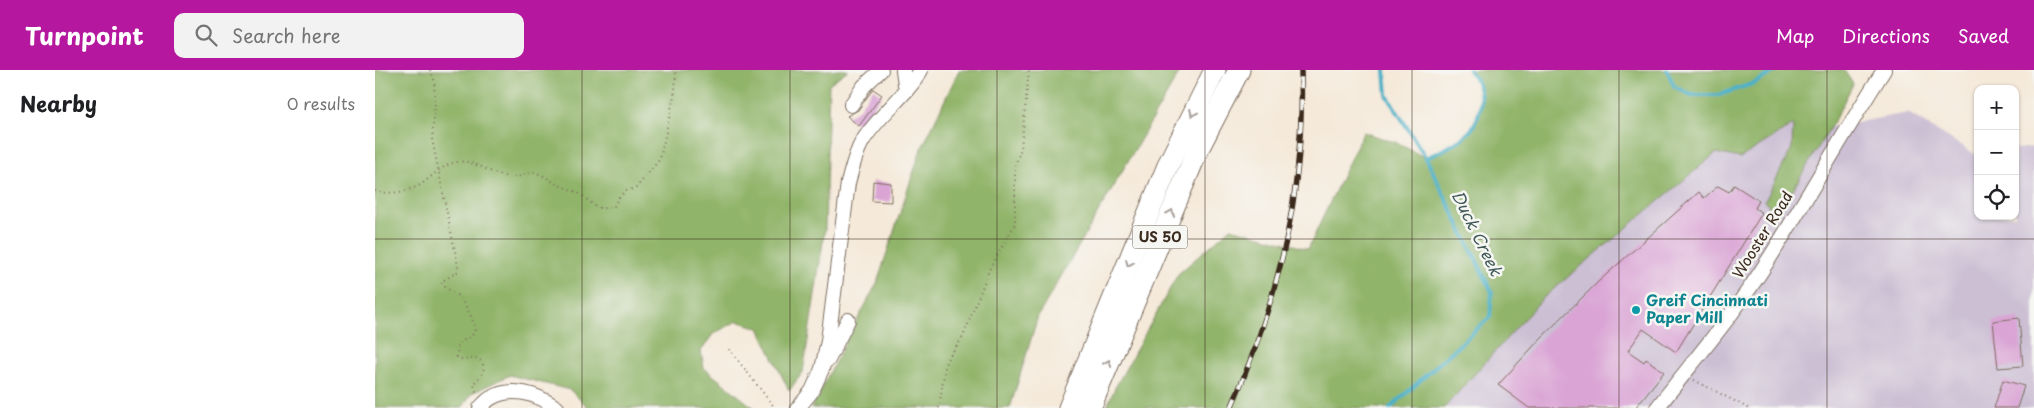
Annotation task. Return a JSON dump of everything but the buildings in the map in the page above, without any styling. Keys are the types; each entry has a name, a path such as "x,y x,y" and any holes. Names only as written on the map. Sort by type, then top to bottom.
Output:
{"highway":[{"name":"US 50","path":"1069,408 1169,163 1215,70"},
{"name":"US 50","path":"1090,408 1198,149 1239,70"}],"street":[{"path":"851,105 864,86 881,70"},
{"path":"903,70 905,91"},
{"path":"822,369 828,342 847,191 855,160 862,143 871,129 914,83 921,70"},
{"name":"Wooster Road","path":"1657,408 1723,326 1769,259 1884,70"},
{"path":"798,408 812,391 822,369 833,353 848,320"},
{"path":"483,406 491,398 503,393 517,392 532,394 557,408"}],"path":[{"path":"430,70 434,80 435,104 432,138 459,266 457,272 441,282 444,288 459,297 471,317 475,329 474,333 461,341 457,346 457,357 463,360 477,358 483,362 485,367 483,373 474,384 483,406"},
{"path":"375,191 395,193 408,189 422,184 438,170 452,164 465,162 513,177 534,172 577,192 592,206 604,209 614,206 619,197 626,191 636,188 659,158 675,91 676,70"},
{"path":"939,408 946,361 963,338 989,270 1015,224 1015,166 1021,148 1029,70"},
{"path":"729,349 775,408"},
{"path":"1683,374 1748,408"}],"shaded area":[{"path":"1743,112 1825,128 1908,113 1974,153 1974,220 2019,220 2019,149 2034,147 2034,408 1428,408 1532,286"}],"green space":[{"path":"375,70 848,70 829,84 825,229 803,372 789,391 759,328 737,321 713,334 701,351 704,368 754,408 589,408 570,390 510,375 472,393 462,408 375,408"},
{"path":"959,70 1181,70 1038,316 1010,408 811,408 877,283 920,152"},
{"path":"1469,70 1844,70 1853,84 1834,121 1777,216 1765,201 1792,148 1793,125 1740,158 1716,153 1543,298 1444,408 1106,408 1115,388 1178,274 1231,228 1308,249 1363,132 1397,143 1426,158 1444,150 1471,130 1479,114 1481,101 1477,82"}],"waterway":[{"name":"Duck Creek","path":"1385,70 1387,95 1426,158 1492,292 1490,317 1390,408"},
{"path":"1426,158 1444,150 1466,135 1471,130 1479,114 1481,101 1479,88 1469,70"},
{"path":"1667,70 1674,86 1691,95 1719,95 1755,83 1777,70"}],"railway":[{"path":"1231,408 1263,325 1286,243 1299,158 1301,70"}],"place":[{"name":"Greif Cincinnati Paper Mill","path":"1636,310"}]}
